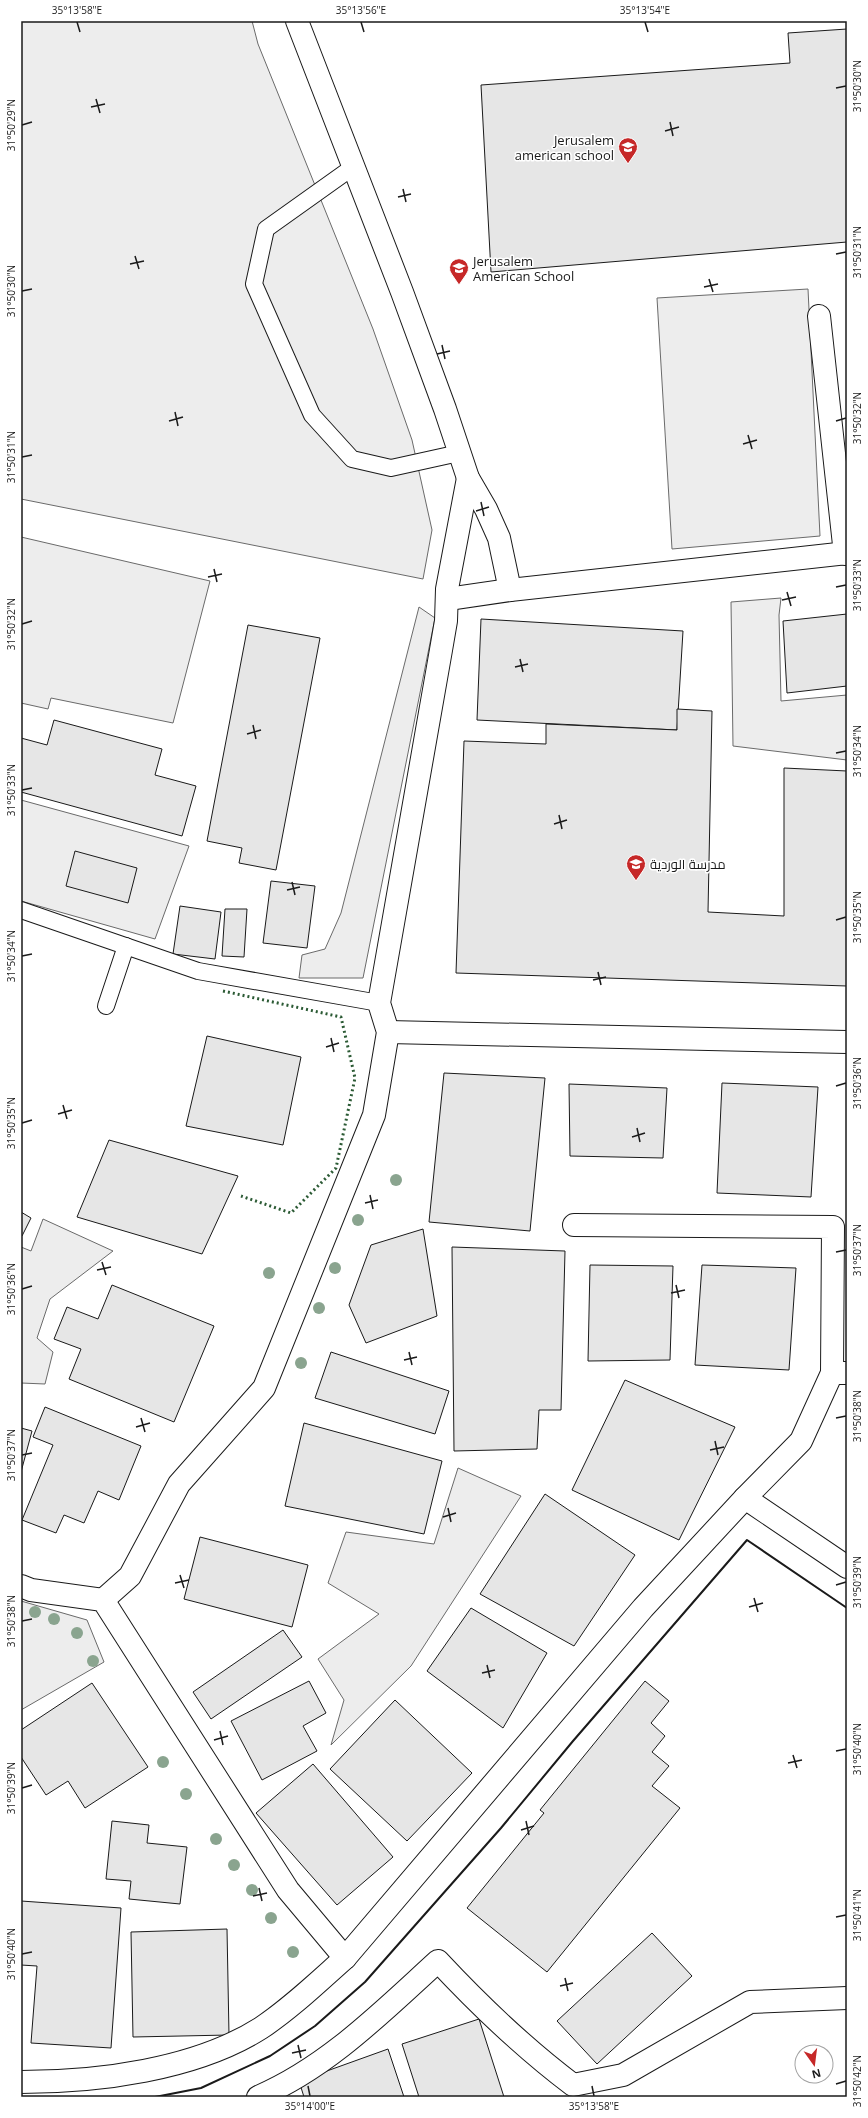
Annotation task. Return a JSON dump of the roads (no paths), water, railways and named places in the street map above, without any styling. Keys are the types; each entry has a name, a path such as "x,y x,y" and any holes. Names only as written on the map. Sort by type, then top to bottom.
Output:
{"street":[{"path":"297,21 402,292 468,478 486,509 499,538 510,590"},
{"path":"448,599 510,590 846,553 819,316"},
{"path":"21,1586 31,1590 102,1600 130,1576 179,1484 264,1388 374,1115 388,1032 378,1003 441,650 448,599 447,589 468,478"},
{"path":"388,1032 847,1042"},
{"path":"21,2082 67,2082 144,2071 191,2058 230,2044 260,2028 295,2001 345,1958 633,1620 745,1498 801,1440 840,1373 832,1227 574,1225"},
{"path":"745,1498 847,1567"},
{"path":"102,1600 288,1890 345,1958"},
{"path":"258,2097 280,2088 332,2054 377,2017 438,1961 468,1993 535,2056 573,2085 623,2075 750,2002 847,1998"}],"lane":[{"path":"353,167 266,229 254,284 312,415 352,459 391,468 460,453"},
{"path":"21,910 198,971 378,1003"},
{"path":"106,1006 126,946"}],"place":[{"name":"Jerusalem american school","path":"628,164"},
{"name":"Jerusalem American School","path":"459,285"},
{"name":"مدرسة الوردية","path":"636,881"}]}
